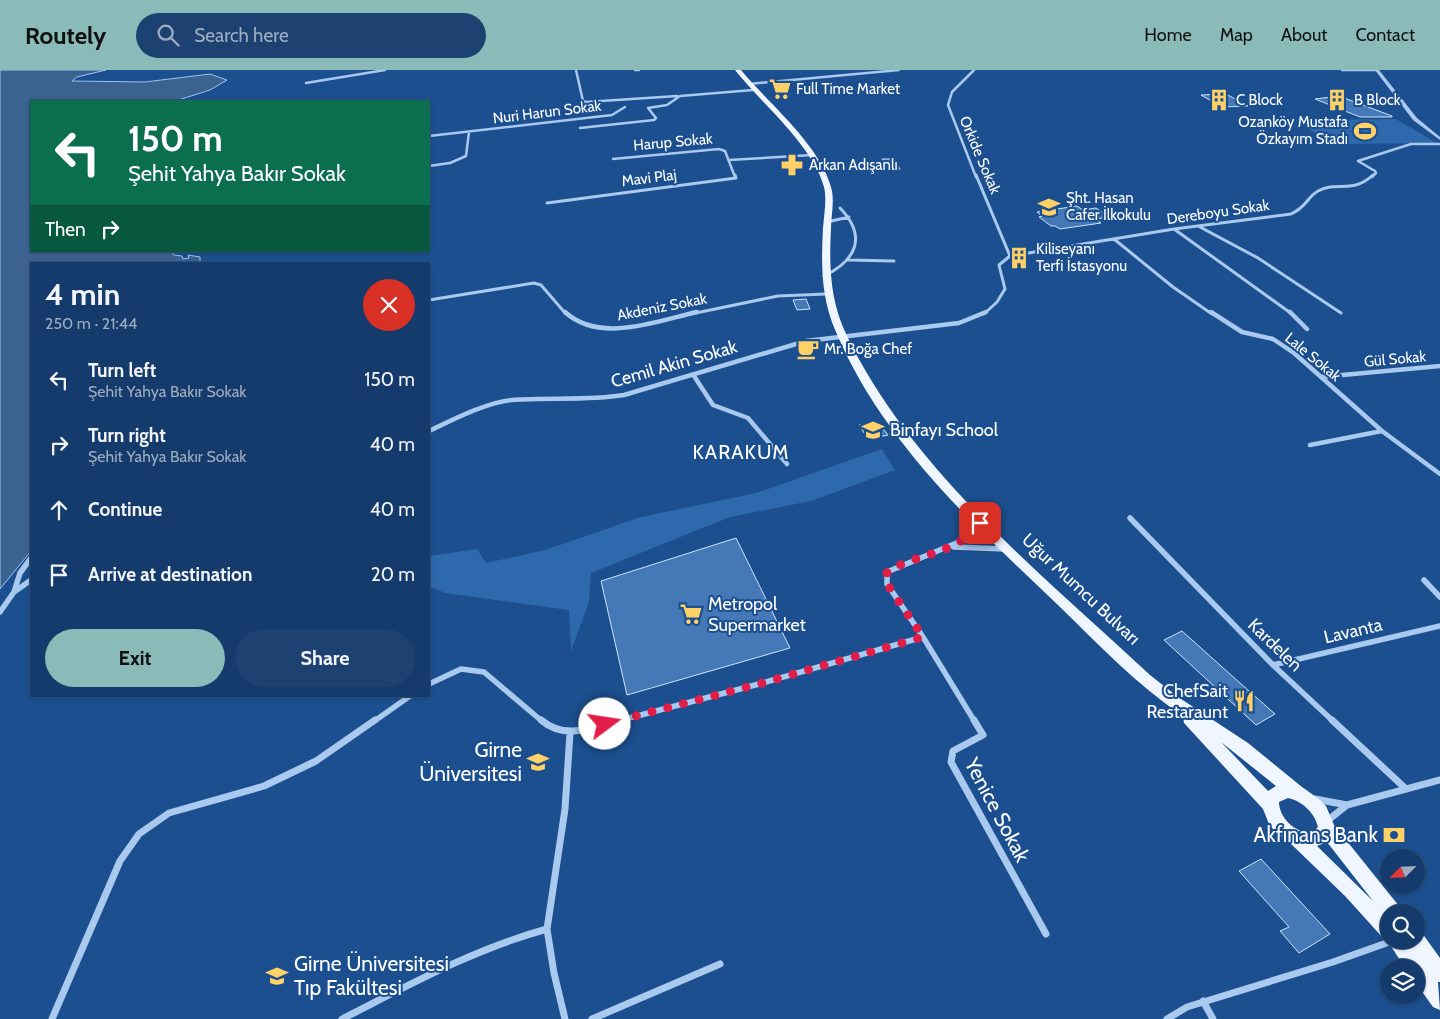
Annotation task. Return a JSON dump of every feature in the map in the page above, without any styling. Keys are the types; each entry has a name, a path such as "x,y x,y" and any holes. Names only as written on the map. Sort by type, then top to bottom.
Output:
{"main road":[{"name":"Uğur Mumcu Bulvarı","path":"738,70 812,155 828,188 824,276 826,294 841,336 872,395 900,436 936,478 980,523 1145,678 1173,701"},
{"path":"1173,701 1243,748 1322,813 1327,825 1387,904"},
{"path":"1173,701 1269,804 1279,826 1296,837 1351,890 1380,922"},
{"path":"1269,804 1271,798 1281,791 1302,796"},
{"path":"1296,837 1315,840 1323,836 1327,825"},
{"path":"1412,949 1440,972"},
{"path":"1412,949 1440,1000"}],"street":[{"path":"306,83 385,70"},
{"path":"576,70 583,101 586,102 686,95"},
{"name":"Nuri Harun Sokak","path":"580,128 654,120 656,118 648,108 667,105 676,97 686,95 899,70"},
{"name":"Orkide Sokak","path":"974,70 949,95 948,106 959,138 967,150 974,176 981,186 1010,256"},
{"path":"1342,70 1377,70 1404,106 1426,130 1440,139"},
{"name":"Nuri Harun Sokak","path":"430,136 612,115 625,107"},
{"path":"1426,130 1440,134"},
{"name":"Nuri Harun Sokak","path":"430,166 450,163 466,156 469,132"},
{"name":"Dereboyu Sokak","path":"1010,256 1254,217 1291,214 1303,209 1318,191 1329,188 1357,188 1369,181 1376,173 1358,161 1359,159 1411,144 1440,144"},
{"name":"Harup Sokak","path":"613,158 716,149 725,151 729,160"},
{"path":"729,160 812,155"},
{"name":"Mavi Plaj","path":"546,203 736,178 729,160"},
{"path":"824,276 836,272 857,247 857,234 849,217 840,208"},
{"path":"827,222 849,217"},
{"path":"1200,226 1258,258 1341,313"},
{"path":"1174,229 1286,309 1300,320 1306,329"},
{"name":"Lale Sokak","path":"1114,239 1173,286 1229,326 1242,332 1273,339 1294,353 1382,431 1440,474"},
{"path":"841,336 959,323 987,313 1002,296 1005,288 999,265 1010,256"},
{"path":"848,260 894,261"},
{"name":"Akdeniz Sokak","path":"430,300 534,283 541,285 573,321 582,325 620,328 778,296 826,294"},
{"name":"Cemil Akin Sokak","path":"430,431 462,415 510,400 599,399 624,395 694,376 771,350 806,341 841,336"},
{"name":"Gül Sokak","path":"1321,377 1440,366"},
{"path":"694,376 714,404 748,418 787,464"},
{"path":"1310,445 1382,431"},
{"name":"Kardelen","path":"1130,518 1273,665 1405,788"},
{"path":"430,683 460,669 484,672 547,725 570,733 759,684 923,637 887,584 887,572 897,566 954,546 973,532 980,523"},
{"path":"954,546 1008,550"},
{"path":"0,612 14,592 20,573 30,559"},
{"path":"1424,580 1440,597"},
{"path":"14,592 30,581"},
{"name":"Lavanta","path":"1273,665 1440,626"},
{"name":"Yenice Sokak","path":"923,637 983,735 953,751 951,762 1046,934"},
{"path":"52,1019 120,861 139,834 169,813 264,786 316,761 409,697"},
{"path":"565,1019 554,973 547,930 565,809 570,733"},
{"path":"1302,796 1347,805 1440,780"},
{"path":"1327,825 1347,805"},
{"path":"342,1019 465,957 547,930"},
{"path":"1167,1019 1187,1007 1203,1001 1333,962 1380,946"},
{"path":"592,1019 720,964"},
{"path":"1203,1001 1213,1019"}],"shaded area":[{"path":"0,70 106,70 77,77 72,81 145,82 210,74 227,80 210,90 178,100 30,100 30,252 171,252 174,255 182,256 183,259 189,258 188,255 200,257 200,262 30,262 30,552 0,589"},
{"name":"Ozanköy Mustafa Özkayım Stadı","path":"1396,119 1437,143 1331,144 1295,120"},
{"path":"882,449 895,470 811,501 730,517 591,573 589,602 571,651 569,610 445,593 430,586 430,556 477,549 486,563 545,550 641,517 756,493"}],"building":[{"name":"C Block","path":"1226,94 1248,106 1222,107 1201,95"},
{"path":"1339,96 1392,117 1360,117 1315,99"},
{"path":"882,159 894,159 900,169 887,169"},
{"name":"Şht. Hasan Cafer İlkokulu","path":"1077,206 1083,210 1096,208 1109,217 1096,219 1101,223 1060,229 1051,226 1039,217 1042,216 1037,212"},
{"path":"806,299 810,309 797,310 793,300"},
{"name":"Binfayı School","path":"878,422 888,435 868,439 859,425"},
{"name":"Metropol Supermarket","path":"736,538 790,648 627,695 601,581"},
{"path":"1182,631 1275,714 1256,725 1164,640"},
{"path":"1261,859 1330,934 1299,953 1280,931 1289,927 1239,871"}],"place":[{"name":"Full Time Market","path":"780,89"},
{"name":"C Block","path":"1219,100"},
{"name":"B Block","path":"1337,100"},
{"name":"Ozanköy Mustafa Özkayım Stadı","path":"1365,131"},
{"name":"Arkan Adışanlı","path":"792,165"},
{"name":"Şht. Hasan Cafer İlkokulu","path":"1049,207"},
{"name":"Kiliseyanı Terfi İstasyonu","path":"1019,258"},
{"name":"Mr. Boğa Chef","path":"808,349"},
{"name":"Binfayı School","path":"873,430"},
{"name":"Metropol Supermarket","path":"691,614"},
{"name":"ChefSait Restaraunt","path":"1244,701"},
{"name":"Girne Üniversitesi","path":"538,762"},
{"name":"Akfınans Bank","path":"1394,835"},
{"name":"Girne Üniversitesi Tıp Fakültesi","path":"277,976"}],"district":[{"name":"KARAKUM","path":"741,452"}],"route":[{"path":"605,724 759,684 923,637 887,584 887,572 897,566 954,546 966,539 980,523"}]}
